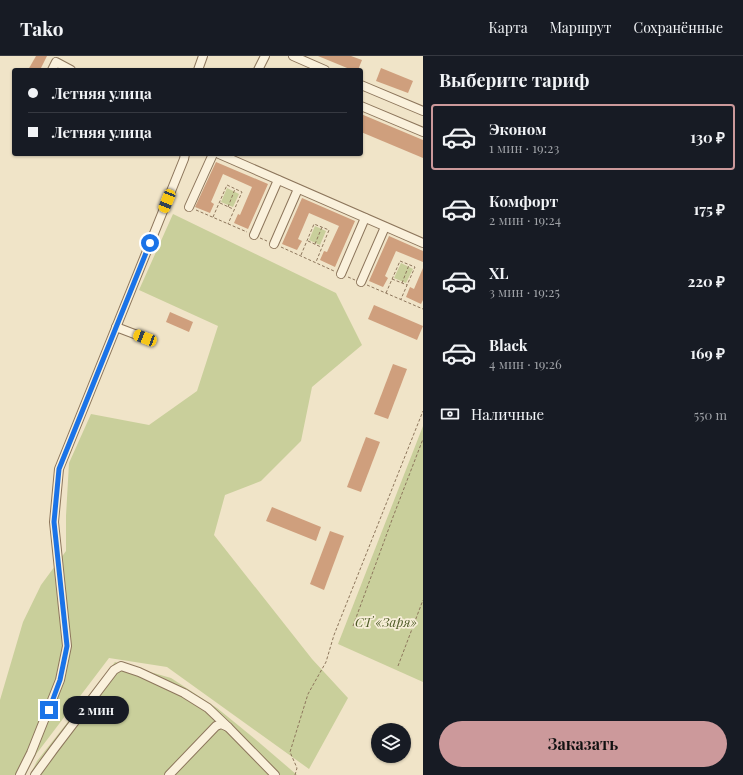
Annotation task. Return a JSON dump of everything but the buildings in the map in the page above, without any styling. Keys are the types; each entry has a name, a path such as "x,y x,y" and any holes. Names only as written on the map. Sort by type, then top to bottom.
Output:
{"street":[{"path":"199,68 202,56"},
{"path":"259,68 265,56"},
{"path":"293,56 320,68"},
{"path":"53,68 56,62 67,68"},
{"path":"363,86 423,111"},
{"path":"363,107 423,132"},
{"path":"20,775 31,753 60,680 67,646 54,522 59,469 185,156"},
{"path":"189,207 212,156"},
{"path":"224,156 423,243"},
{"path":"254,235 278,180"},
{"path":"274,244 298,189"},
{"path":"341,274 365,218"},
{"path":"360,282 385,226"},
{"path":"116,328 145,338"},
{"path":"35,775 114,670 121,666 139,672 184,693 208,708 275,775"},
{"path":"169,775 216,726 221,724 228,727"}],"path":[{"path":"213,218 227,185 242,192 228,224"},
{"path":"228,207 236,189"},
{"path":"219,203 234,210"},
{"path":"189,207 423,310"},
{"path":"300,256 314,224 322,227 329,230 315,262"},
{"path":"315,244 322,227"},
{"path":"307,241 322,248"},
{"path":"386,293 400,261 415,267 401,300"},
{"path":"402,283 410,265"},
{"path":"392,279 407,286"},
{"path":"295,775 297,768 290,752 308,694 326,662 334,635 423,410"},
{"path":"352,626 423,439"},
{"path":"398,666 423,600"}],"green space":[{"path":"227,188 239,194 233,207 221,202"},
{"path":"173,214 336,293 362,345 312,387 301,441 261,481 225,495 214,535 312,659 348,698 309,769 167,667 109,658 37,753 23,775 0,775 0,700 23,622 41,585 66,551 69,463 91,414 149,425 197,391 218,326 139,290"},
{"path":"315,226 326,231 320,245 309,240"},
{"path":"401,263 413,269 406,283 394,278"},
{"name":"СТ «Заря»","path":"423,426 423,682 338,644"},
{"path":"115,662 171,678 217,708 297,775 30,775 37,761"}],"route":[{"path":"49,710 60,680 67,646 54,522 59,469 150,243"}]}
